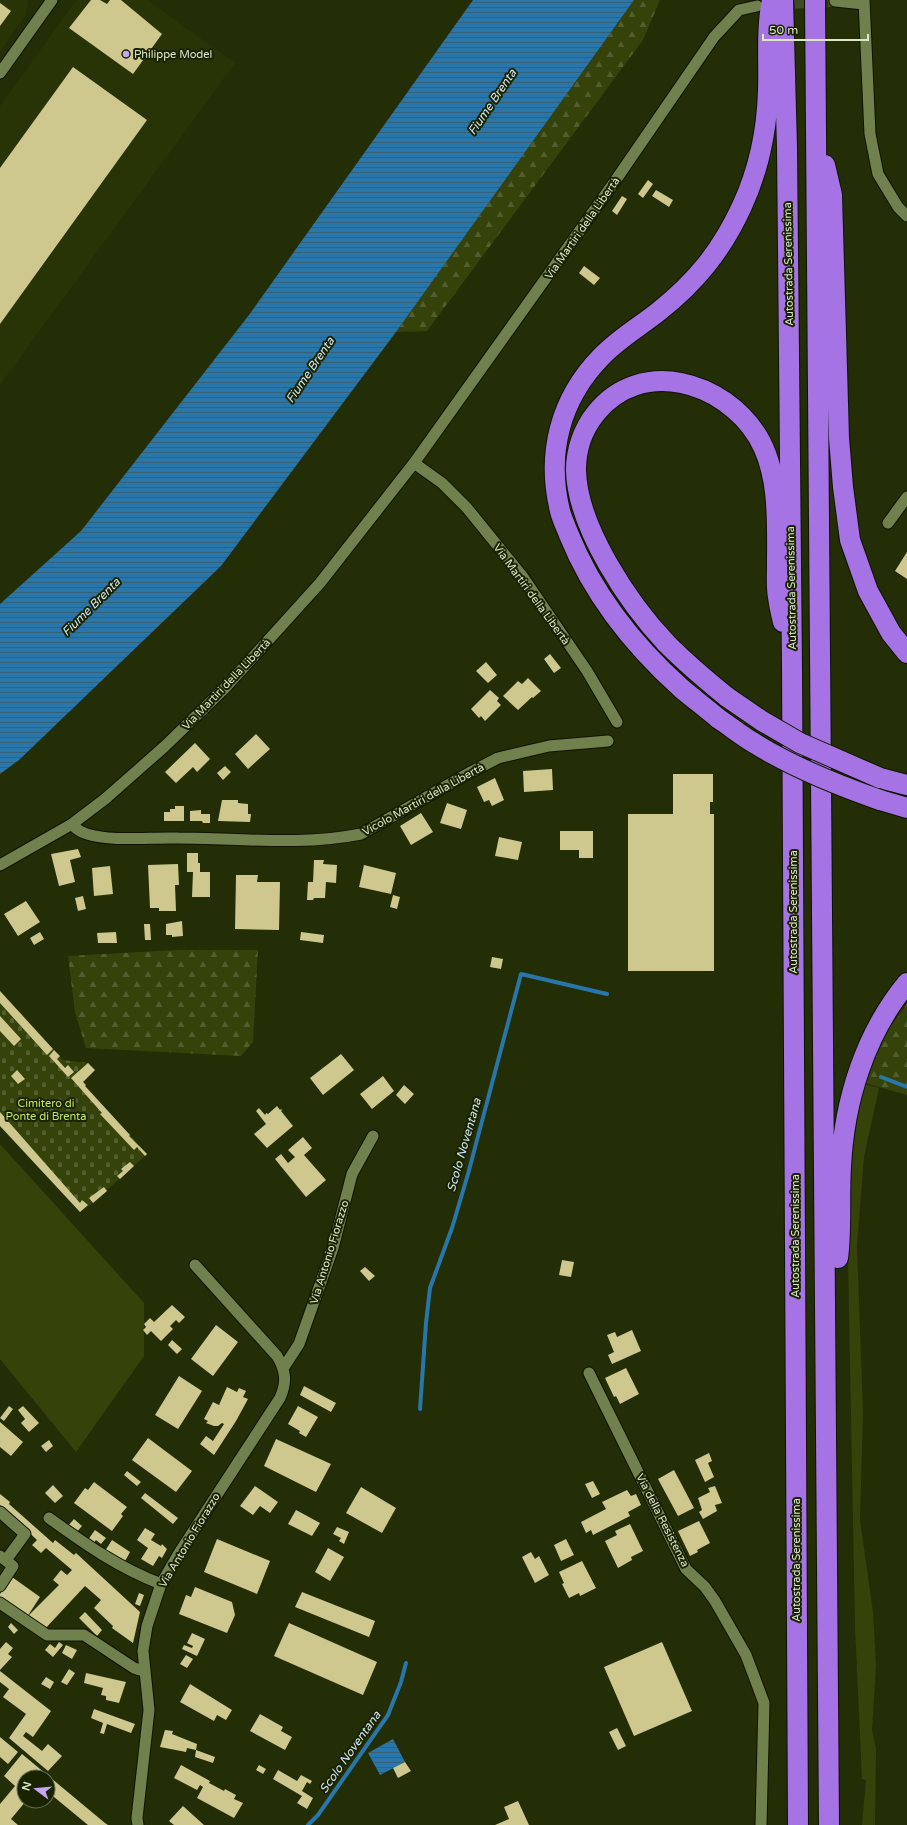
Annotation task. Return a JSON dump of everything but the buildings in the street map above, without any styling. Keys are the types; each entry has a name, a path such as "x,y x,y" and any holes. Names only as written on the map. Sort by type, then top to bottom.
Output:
{"highway":[{"name":"Autostrada Serenissima","path":"782,0 787,147 792,667 798,1825"},
{"path":"815,0 827,1344 829,1825"},
{"path":"764,3 768,18 768,88 766,124 758,165 742,206 712,259 685,289 602,356 587,372 574,391 561,422 555,450 554,482 560,513 572,542 591,579 631,636 682,689 719,719 755,744 837,785 907,808"},
{"path":"816,118 832,195 839,438 843,487 850,540 868,591 891,633 907,653"},
{"path":"792,667 778,596 774,486 771,469 758,438 739,414 718,398 696,388 673,381 661,380 641,383 628,388 601,406 586,428 580,444 576,469 579,494 597,542 613,572 639,609 667,643 727,697 762,721 800,742 880,778 907,785"},
{"path":"827,1344 840,1247 841,1166 844,1134 850,1102 864,1055 875,1032 888,1009 907,983"}],"street":[{"path":"0,73 52,0"},
{"path":"836,1 864,2 870,134 878,174 898,207 907,216"},
{"name":"Via Martiri della Libertà","path":"0,865 72,824 105,799 225,688 320,583 414,463 613,184 714,37 739,10 764,3"},
{"name":"Via Martiri della Libertà","path":"414,463 442,483 468,508 523,577 587,671 617,722"},
{"path":"888,523 907,497"},
{"name":"Vicolo Martiri della Libertà","path":"72,824 77,830 86,834 120,838 298,840 343,838 361,834 468,773 498,758 549,746 608,741"},
{"name":"Via Antonio Fiorazzo","path":"138,1825 137,1818 149,1710 143,1651 147,1626 161,1584 280,1398 284,1388 284,1367 299,1344 332,1248 352,1174 373,1136"},
{"path":"195,1265 277,1356 284,1367"},
{"name":"Via della Resistenza","path":"589,1373 686,1569 705,1587 715,1601 746,1655 764,1703 762,1825"},
{"path":"0,1512 25,1534 3,1558 13,1566 0,1586"},
{"path":"49,1518 96,1552 118,1565 161,1584"},
{"path":"0,1603 47,1635 84,1636 134,1668 145,1670"}],"shaded area":[{"path":"0,0 28,0 26,15 0,51"},
{"path":"76,0 147,0 235,63 0,385 0,106"}],"green space":[{"path":"634,0 660,0 643,40 427,331 396,332"},
{"path":"177,950 258,950 253,1042 241,1056 86,1048 75,1012 68,956"},
{"name":"Cimitero di Ponte di Brenta","path":"0,991 63,1060 88,1063 95,1070 83,1081 85,1086 147,1154 90,1205 80,1212 0,1126"},
{"path":"907,1004 907,1095 865,1083 886,1033"},
{"path":"864,1084 879,1088 864,1157 857,1246 863,1413 860,1520 873,1612 876,1665 872,1730 876,1749 875,1825 862,1825 866,1780 862,1779 855,1627 848,1258 852,1156 861,1094"},
{"path":"0,1144 144,1303 144,1356 76,1452 0,1359"}],"water":[{"name":"Fiume Brenta","path":"473,0 634,0 396,332 221,566 19,760 0,774 0,604 81,531 249,315"},
{"path":"393,1739 405,1762 380,1775 368,1753"}],"waterway":[{"name":"Scolo Noventana","path":"420,1409 430,1288 452,1228 468,1174 521,974 607,994"},
{"name":"Scolo Noventana","path":"881,1077 907,1087"},
{"name":"Scolo Noventana","path":"308,1825 318,1815 388,1715 401,1682 406,1663"}],"tunnel":[{"path":"778,4 835,1"}],"place":[{"name":"Philippe Model","path":"126,54"}]}
